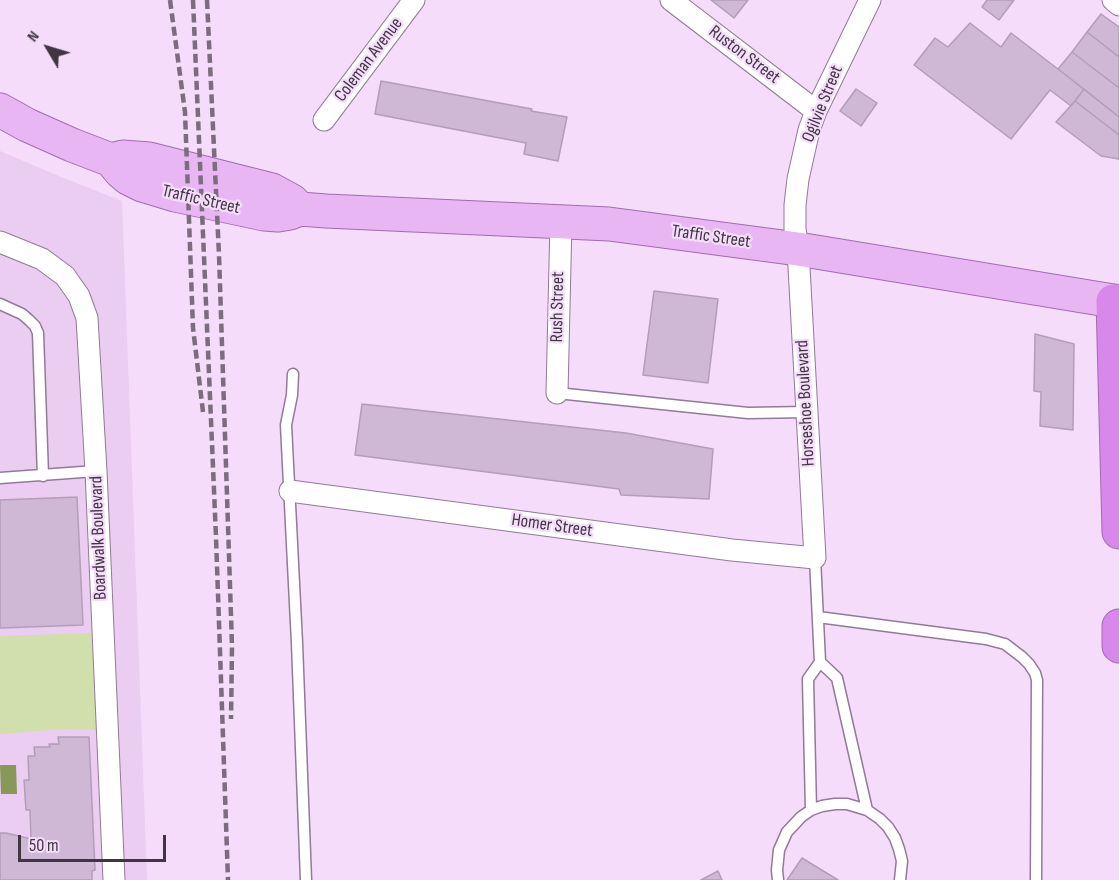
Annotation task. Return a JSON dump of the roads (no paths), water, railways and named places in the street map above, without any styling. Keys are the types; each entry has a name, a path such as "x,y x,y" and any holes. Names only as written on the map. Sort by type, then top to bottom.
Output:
{"highway":[{"path":"1116,302 1119,532"},
{"path":"1119,626 1119,646"}],"main road":[{"name":"Traffic Street","path":"2,112 44,133 111,160 123,157 148,159 272,189 292,201 300,209 609,224 798,249 1116,302"}],"street":[{"name":"Coleman Avenue","path":"324,120 414,0"},
{"name":"Ruston Street","path":"671,0 816,111"},
{"name":"Ogilvie Street","path":"798,249 795,217 798,179 809,130 870,0"},
{"path":"1113,0 1119,4"},
{"name":"Rush Street","path":"557,393 561,220"},
{"name":"Boardwalk Boulevard","path":"0,242 42,259 65,276 80,296 87,318 114,880"},
{"name":"Horseshoe Boulevard","path":"798,249 815,558"},
{"name":"Homer Street","path":"290,491 732,550 815,558"}],"lane":[{"path":"0,304 22,314 35,326 38,333 42,476"},
{"path":"293,374 292,395 286,425 306,880"},
{"path":"557,393 748,413 807,412"},
{"path":"0,478 96,471"},
{"path":"811,810 808,679 820,662 815,558"},
{"path":"818,617 986,639 1005,644 1029,664 1037,680 1036,880"},
{"path":"820,662 837,678 867,810"},
{"path":"778,880 778,850 793,824 811,810 822,806 847,804 867,810 888,827 895,838 902,861 900,880"}],"railway":[{"path":"170,0 185,112 193,328 203,412"},
{"path":"193,0 228,880"},
{"path":"207,0 219,255 232,646 231,719"}]}
